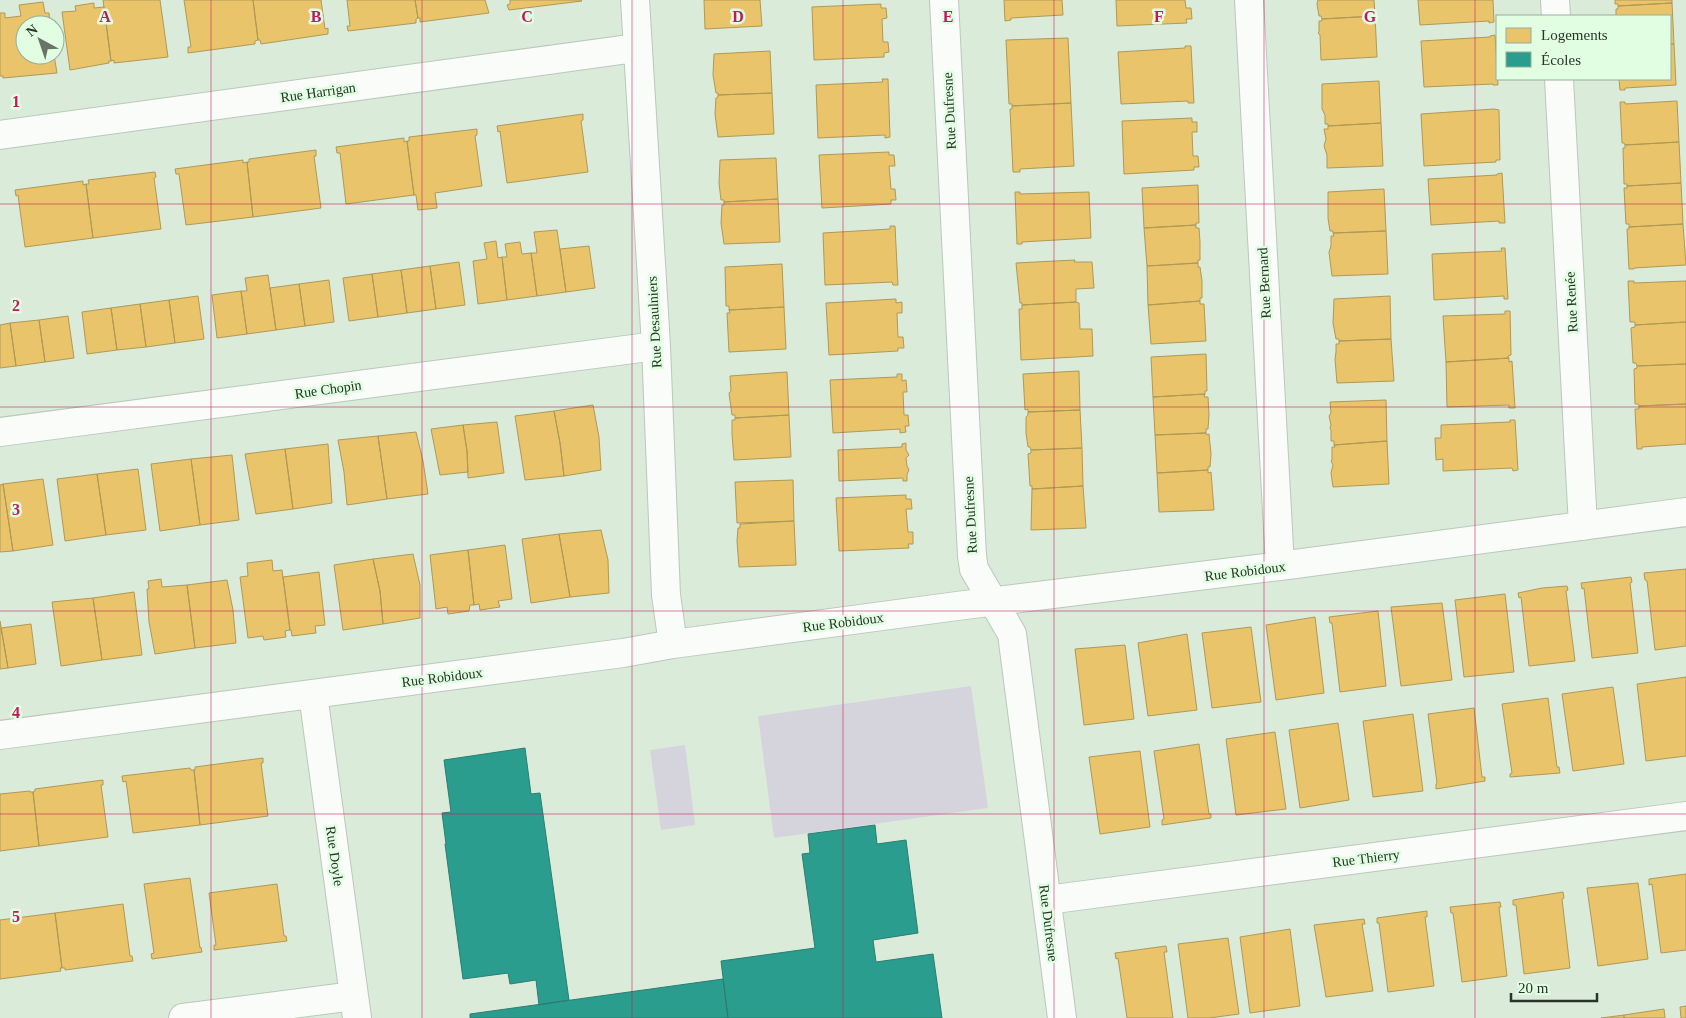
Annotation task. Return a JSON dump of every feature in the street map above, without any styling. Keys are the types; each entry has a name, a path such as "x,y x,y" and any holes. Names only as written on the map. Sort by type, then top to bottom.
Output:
{"street":[{"name":"Rue Desaulniers","path":"635,0 636,48 656,346 666,595 673,644"},
{"name":"Rue Dufresne","path":"944,0 972,556 974,569 1012,634 1062,1018"},
{"name":"Rue Bernard","path":"1249,0 1280,566"},
{"path":"1555,0 1556,15"},
{"name":"Rue Harrigan","path":"0,135 636,48"},
{"name":"Rue Renée","path":"1559,80 1582,526"},
{"name":"Rue Chopin","path":"0,432 656,346"},
{"name":"Rue Robidoux","path":"0,735 623,653 673,644 1686,512"},
{"name":"Rue Doyle","path":"313,694 356,1007"},
{"name":"Rue Thierry","path":"1046,900 1686,816"},
{"path":"183,1018 356,1007"}],"shaded area":[{"path":"971,686 988,808 774,838 758,716"},
{"path":"685,745 695,825 661,830 650,750"}],"building: Logements":[{"path":"103,0 160,0 168,57 114,63 114,60 111,61"},
{"path":"184,0 253,0 258,40 255,41 255,44 188,53 188,47 191,47"},
{"path":"253,0 321,0 325,29 328,28 328,34 261,44 260,40 258,40"},
{"path":"347,0 415,0 418,18 416,23 348,31 347,26 350,26"},
{"path":"415,0 485,0 489,13 420,22"},
{"path":"510,0 582,1 509,10 507,5 510,4"},
{"path":"704,0 760,0 762,26 705,29"},
{"path":"1004,0 1062,0 1063,15 1011,18 1011,20 1005,21"},
{"path":"1116,0 1185,0 1186,8 1191,8 1192,19 1186,19 1187,23 1117,26"},
{"path":"1318,0 1374,0 1375,16 1322,19 1319,16"},
{"path":"1418,0 1493,0 1494,22 1420,25"},
{"path":"1615,0 1672,0 1672,3 1618,6 1618,4 1615,4"},
{"path":"43,2 45,13 49,13 49,15 21,15 19,5"},
{"path":"94,3 94,8 104,7 111,61 109,63 70,70 65,34 65,15 62,15 62,12 76,11 75,6"},
{"path":"1672,3 1674,44 1671,44 1671,15 1616,15 1618,6"},
{"path":"881,4 881,8 886,8 887,18 882,19 883,42 888,42 889,52 884,53 884,57 814,60 812,7"},
{"path":"0,13 5,13 5,18 15,17 15,65 56,65 57,73 3,78 3,76 0,76"},
{"path":"1375,16 1377,57 1321,60 1320,35 1318,33 1319,21 1322,21 1322,19"},
{"path":"1495,35 1496,80 1498,80 1498,85 1424,87 1421,41"},
{"path":"1068,38 1071,103 1012,106 1012,104 1009,104 1006,40"},
{"path":"1671,44 1674,44 1676,85 1625,88 1625,90 1620,90 1619,80 1671,80"},
{"path":"1185,46 1191,46 1194,103 1188,103 1188,101 1121,104 1118,52 1185,48"},
{"path":"770,51 772,93 718,95 716,93 713,75 714,54"},
{"path":"882,79 888,79 890,137 885,138 885,135 818,138 816,85 883,82"},
{"path":"1379,81 1381,123 1328,126 1328,124 1325,124 1325,115 1322,109 1322,84"},
{"path":"772,93 774,134 718,137 715,114 716,98 718,95"},
{"path":"1677,101 1679,142 1625,145 1622,143 1620,102 1625,102 1625,104"},
{"path":"1071,103 1074,166 1020,169 1020,172 1013,172 1010,109 1012,109 1012,106"},
{"path":"1499,110 1500,160 1496,160 1496,162 1424,166 1421,114"},
{"path":"583,114 583,120 581,121 588,172 507,183 500,131 498,132 497,126"},
{"path":"1192,118 1192,122 1197,122 1197,132 1192,132 1193,156 1198,156 1199,167 1194,167 1194,170 1124,174 1122,121"},
{"path":"1381,123 1383,166 1327,168 1324,129 1328,129 1328,126"},
{"path":"477,129 477,135 475,136 482,186 435,193 437,208 418,210 416,195 414,195 407,141 409,141 409,137"},
{"path":"404,138 404,142 407,141 414,195 346,204 340,153 337,153 336,147"},
{"path":"1679,142 1681,183 1627,186 1627,184 1624,184 1623,148 1625,148 1625,145"},
{"path":"316,150 316,156 314,156 321,208 253,217 247,162 249,162 249,159"},
{"path":"889,152 889,155 894,155 895,166 889,166 891,189 895,189 896,200 891,200 891,204 822,208 819,155"},
{"path":"776,158 778,199 724,202 724,200 721,200 719,183 720,160"},
{"path":"243,160 243,163 247,162 253,217 186,225 179,174 176,174 175,169"},
{"path":"155,172 156,177 154,178 161,229 93,238 86,184 89,184 88,180"},
{"path":"1502,173 1505,223 1499,223 1499,221 1431,225 1428,179 1497,175"},
{"path":"83,181 83,185 86,184 93,238 25,247 18,195 16,196 15,190"},
{"path":"1681,183 1683,224 1629,227 1629,224 1626,224 1624,188 1627,188 1627,186"},
{"path":"1198,185 1199,223 1196,223 1196,225 1144,228 1142,188"},
{"path":"1384,189 1386,231 1333,233 1333,231 1330,231 1328,192"},
{"path":"1015,192 1020,192 1020,194 1089,192 1091,238 1022,242 1022,244 1017,244"},
{"path":"778,199 780,242 724,244 721,223 722,205 724,205 724,202"},
{"path":"1683,224 1686,265 1629,269 1627,229 1629,227"},
{"path":"1196,225 1196,228 1199,228 1200,242 1200,260 1198,260 1198,263 1147,266 1144,228"},
{"path":"890,226 895,226 898,285 893,285 892,282 825,285 823,233 890,229"},
{"path":"557,230 566,292 537,296 531,253 537,253 534,232"},
{"path":"1386,231 1388,274 1332,276 1329,252 1331,236 1334,236 1333,233"},
{"path":"496,241 498,258 502,257 507,300 478,304 473,261 487,259 484,243"},
{"path":"520,242 522,254 531,253 537,296 507,300 502,257 507,257 505,244"},
{"path":"589,246 595,288 566,292 560,249"},
{"path":"1501,248 1505,248 1508,299 1504,299 1504,296 1434,300 1432,254 1502,251"},
{"path":"1075,260 1074,262 1092,262 1094,288 1076,289 1076,302 1022,305 1020,303 1016,263"},
{"path":"459,262 465,305 436,309 430,266"},
{"path":"1198,263 1202,281 1202,298 1200,298 1200,301 1148,305 1147,266"},
{"path":"782,264 784,307 729,310 729,306 726,306 725,267"},
{"path":"430,266 436,309 407,313 401,270"},
{"path":"401,270 407,313 378,317 372,274"},
{"path":"372,274 378,317 349,321 343,278"},
{"path":"268,275 276,330 247,334 241,291 247,291 245,278"},
{"path":"329,280 334,322 305,326 299,284"},
{"path":"1628,281 1634,281 1634,283 1686,281 1686,322 1635,325 1635,322 1630,322"},
{"path":"299,284 305,326 276,330 270,288"},
{"path":"241,291 247,334 217,338 212,295"},
{"path":"198,296 204,339 175,343 169,300"},
{"path":"1390,296 1391,339 1339,341 1339,339 1336,339 1333,323 1334,299"},
{"path":"896,299 896,303 902,302 902,313 897,313 898,337 903,337 904,348 898,348 898,351 829,355 826,303"},
{"path":"169,300 175,343 146,347 140,304"},
{"path":"1200,301 1200,304 1204,304 1206,341 1151,344 1148,305"},
{"path":"1079,303 1080,329 1092,329 1093,356 1021,360 1019,309 1022,309 1022,305"},
{"path":"140,304 146,347 117,350 111,308"},
{"path":"784,307 786,349 729,352 727,313 730,313 729,310"},
{"path":"111,308 117,350 87,354 82,312"},
{"path":"1505,311 1510,311 1511,355 1508,356 1509,358 1446,362 1443,316 1505,314"},
{"path":"68,316 74,358 45,362 39,320"},
{"path":"39,320 45,362 16,366 10,323"},
{"path":"1686,322 1686,364 1637,366 1636,363 1633,363 1631,328 1635,327 1635,325"},
{"path":"10,323 16,366 0,368 0,325"},
{"path":"1391,339 1394,381 1337,383 1335,359 1336,344 1339,344 1339,341"},
{"path":"1206,354 1207,391 1205,391 1205,394 1153,397 1151,357"},
{"path":"1509,358 1509,362 1512,361 1515,408 1509,408 1509,405 1447,407 1446,362"},
{"path":"1686,364 1686,404 1639,406 1635,404 1634,369 1637,366"},
{"path":"1079,371 1080,410 1028,412 1028,409 1025,410 1023,374"},
{"path":"787,372 789,415 735,418 735,415 732,415 729,393 731,391 730,376"},
{"path":"897,374 902,374 902,381 906,380 907,392 903,392 904,415 908,415 909,426 905,426 906,432 900,433 900,429 833,433 830,380 897,377"},
{"path":"1205,394 1204,397 1208,397 1209,414 1206,433 1155,435 1153,397"},
{"path":"1386,400 1387,441 1334,445 1334,441 1331,441 1330,402"},
{"path":"1686,404 1686,444 1637,449 1635,409 1639,409 1639,406"},
{"path":"593,405 599,437 601,470 564,476 554,411"},
{"path":"1080,410 1082,448 1031,450 1028,447 1026,417 1028,412"},
{"path":"554,411 564,476 525,480 515,416"},
{"path":"789,415 791,457 734,460 732,420 735,420 735,418"},
{"path":"1510,420 1515,420 1518,470 1513,471 1512,468 1443,471 1443,459 1436,460 1435,438 1441,438 1441,425 1510,422"},
{"path":"497,422 504,473 468,478 467,451 463,425"},
{"path":"463,425 468,472 440,475 431,429"},
{"path":"416,432 428,494 387,499 378,436"},
{"path":"1206,433 1207,435 1209,434 1211,454 1208,470 1157,473 1155,435"},
{"path":"378,436 387,499 347,505 344,472 338,440"},
{"path":"1387,441 1389,484 1333,487 1331,473 1333,465 1331,461 1332,447 1335,447 1334,445"},
{"path":"906,443 906,450 909,455 906,458 909,470 907,481 903,481 903,478 839,481 838,450 902,447 902,444"},
{"path":"328,444 332,503 293,509 285,449"},
{"path":"1082,448 1083,486 1032,489 1032,486 1030,486 1028,454 1031,453 1031,450"},
{"path":"285,449 293,509 256,514 245,454"},
{"path":"232,455 239,520 200,525 191,459"},
{"path":"191,459 200,525 160,531 151,464"},
{"path":"138,469 146,530 106,535 97,474"},
{"path":"1208,470 1208,473 1211,472 1214,510 1159,512 1157,473"},
{"path":"97,474 106,535 65,541 57,479"},
{"path":"43,479 53,545 13,551 3,484"},
{"path":"793,480 794,521 737,523 735,482"},
{"path":"3,484 13,551 0,552 0,485"},
{"path":"1083,486 1086,528 1031,530 1032,489"},
{"path":"906,495 906,499 911,499 912,509 906,509 908,532 913,532 913,544 908,544 909,548 839,551 836,498"},
{"path":"794,521 796,565 739,567 737,541 740,524"},
{"path":"601,530 608,560 609,593 570,597 559,534"},
{"path":"559,534 570,597 531,603 522,539"},
{"path":"505,545 512,599 498,601 500,607 480,610 479,604 474,605 468,550"},
{"path":"468,550 474,605 470,605 469,611 448,614 447,607 436,609 430,555"},
{"path":"413,554 420,585 420,618 383,624 380,591 373,559"},
{"path":"373,559 380,591 383,624 343,630 334,565"},
{"path":"272,560 273,571 282,570 290,630 285,631 286,637 264,640 263,636 248,638 240,577 248,576 247,563"},
{"path":"1686,569 1686,646 1655,650 1647,581 1645,580 1644,573"},
{"path":"319,572 325,625 315,626 316,633 292,636 283,577"},
{"path":"1631,577 1632,582 1630,583 1638,653 1592,658 1584,588 1582,589 1581,583"},
{"path":"161,579 162,587 187,585 195,648 155,654 149,622 147,589 149,589 148,581"},
{"path":"227,580 233,610 236,643 195,648 187,585"},
{"path":"1567,586 1568,590 1566,591 1575,661 1529,666 1521,597 1519,598 1518,593 1542,588"},
{"path":"134,592 142,655 102,660 93,598"},
{"path":"1505,594 1514,672 1464,677 1455,600"},
{"path":"93,598 102,660 61,666 52,602"},
{"path":"1442,603 1452,680 1401,686 1391,607"},
{"path":"1378,611 1386,686 1340,692 1332,623 1330,623 1329,617"},
{"path":"1315,617 1324,693 1276,700 1266,625"},
{"path":"0,621 8,668 0,669"},
{"path":"31,624 36,664 8,668 1,628"},
{"path":"1251,627 1261,702 1212,708 1202,633"},
{"path":"1187,634 1197,710 1148,716 1138,643"},
{"path":"1125,645 1134,719 1084,725 1075,649"},
{"path":"1686,677 1686,756 1646,761 1637,684"},
{"path":"1613,687 1624,764 1573,771 1562,694"},
{"path":"1548,698 1557,767 1559,767 1560,773 1510,777 1512,773 1502,704"},
{"path":"1474,708 1482,777 1485,777 1485,781 1436,789 1437,783 1428,714"},
{"path":"1413,714 1423,791 1373,797 1363,721"},
{"path":"1338,723 1349,800 1300,808 1289,730"},
{"path":"1275,732 1286,809 1236,815 1226,739"},
{"path":"1199,744 1211,818 1162,825 1162,820 1164,819 1154,751"},
{"path":"1140,751 1150,827 1100,834 1089,757"},
{"path":"263,758 263,763 261,763 268,816 200,825 195,767"},
{"path":"190,768 194,770 200,825 133,833 126,781 123,782 122,776"},
{"path":"103,780 103,785 101,785 108,837 39,846 33,792 35,789"},
{"path":"33,792 39,846 0,851 0,794"},
{"path":"1686,874 1686,950 1661,953 1652,884 1649,885 1649,879"},
{"path":"190,878 202,952 152,959 151,954 154,953 144,884"},
{"path":"1638,883 1648,959 1598,966 1587,888"},
{"path":"277,884 284,936 286,936 287,941 214,950 214,945 216,945 209,893"},
{"path":"1563,892 1564,898 1562,899 1570,968 1524,974 1516,905 1513,905 1513,900"},
{"path":"1500,902 1507,976 1462,982 1453,913 1451,913 1450,907"},
{"path":"123,904 130,956 132,956 133,961 65,970 65,968 62,968 55,913"},
{"path":"1427,911 1427,917 1425,917 1434,986 1388,992 1377,918"},
{"path":"55,913 61,971 0,979 0,920"},
{"path":"1364,919 1365,924 1362,924 1373,991 1326,997 1314,925"},
{"path":"1290,929 1300,1006 1250,1013 1240,937"},
{"path":"1228,938 1239,1014 1209,1018 1188,1018 1178,944"},
{"path":"1166,946 1167,952 1164,952 1173,1018 1127,1018 1118,958 1116,959 1115,953"},
{"path":"1686,1006 1686,1018 1681,1018 1680,1007"},
{"path":"1664,1009 1665,1018 1624,1018 1624,1015"},
{"path":"1624,1015 1624,1018 1601,1018"}],"building: Écoles":[{"path":"525,748 531,794 540,793 569,1000 539,1005 536,980 510,984 508,973 463,979 442,813 451,812 444,760"},
{"path":"875,825 877,844 906,840 918,933 873,940 876,962 933,954 942,1018 728,1018 721,961 815,948 802,854 810,853 808,834"},
{"path":"723,979 728,1018 470,1018 470,1014"}]}
